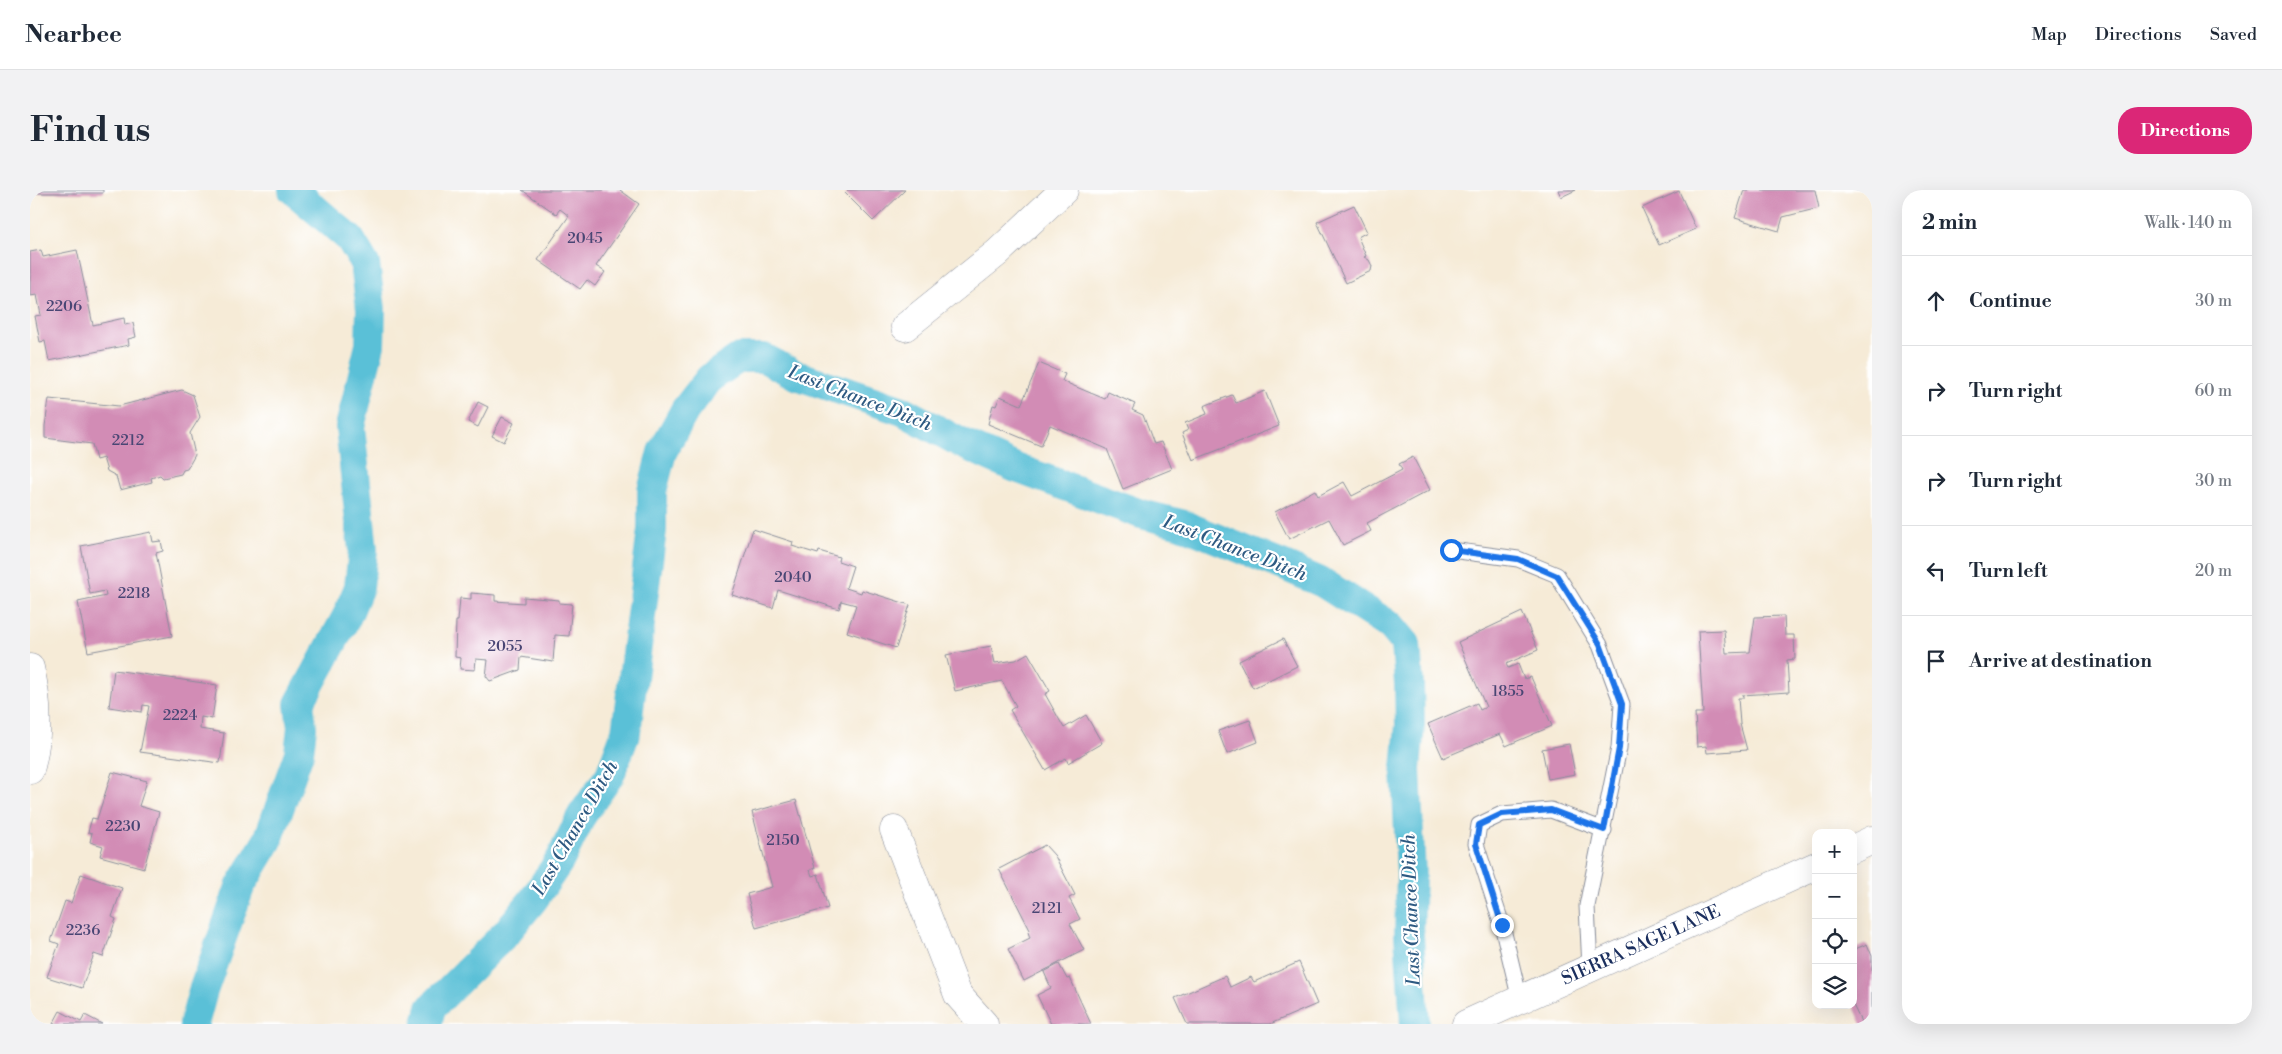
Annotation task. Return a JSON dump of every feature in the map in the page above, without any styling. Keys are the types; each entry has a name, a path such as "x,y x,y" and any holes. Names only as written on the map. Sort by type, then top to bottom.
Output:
{"street":[{"path":"905,327 996,252 1064,190"},
{"path":"30,668 34,686 37,723 30,770"},
{"path":"894,830 958,996 984,1024"},
{"path":"1857,847 1872,840"},
{"name":"SIERRA SAGE LANE","path":"1466,1024 1812,868"}],"lane":[{"path":"1451,550 1518,559 1557,576 1600,644 1622,704 1619,748 1604,830 1587,906 1590,968"},
{"path":"1520,1000 1502,925 1476,844 1479,825 1502,814 1551,810 1604,830"}],"building":[{"path":"30,190 103,190 103,193 30,193"},
{"path":"522,190 620,190 639,204 596,266 605,272 595,286 587,280 580,289 538,260 569,216 560,209 556,214"},
{"path":"848,190 905,190 873,221 845,193"},
{"path":"1558,190 1576,190 1561,197"},
{"path":"1744,190 1815,190 1819,208 1783,217 1779,231 1735,218"},
{"path":"1679,191 1696,229 1659,245 1642,208"},
{"path":"1354,205 1367,232 1358,237 1366,256 1364,257 1369,260 1372,266 1371,271 1346,283 1317,222"},
{"path":"41,250 43,257 77,250 93,325 124,318 125,325 133,323 136,337 128,339 129,345 49,361 45,341 40,342 35,316 41,315 37,295 30,296 30,252"},
{"path":"1039,363 1065,374 1062,381 1105,399 1108,392 1135,404 1132,410 1143,415 1154,444 1161,442 1172,469 1123,489 1107,449 1050,425 1041,446 988,424 993,405 996,406 1000,396 1021,405"},
{"path":"182,390 193,395 200,417 190,433 195,455 187,469 183,470 181,474 163,478 160,475 151,478 152,482 120,490 116,476 107,471 103,458 96,460 92,444 45,438 49,399 119,406"},
{"path":"1265,391 1279,426 1193,460 1182,433 1188,430 1185,423 1207,414 1204,406 1232,395 1236,403"},
{"path":"478,402 488,407 478,427 468,422"},
{"path":"502,417 514,423 504,442 492,436"},
{"path":"1413,457 1430,490 1367,523 1371,531 1343,545 1329,519 1289,539 1275,512 1315,490 1318,496 1344,482 1352,496 1402,470 1399,464"},
{"path":"753,529 793,542 792,546 818,554 819,551 839,557 838,561 853,566 846,588 861,593 862,590 910,605 896,648 847,632 856,605 841,601 839,609 778,590 773,608 732,595"},
{"path":"151,532 153,542 161,541 163,551 156,553 172,636 88,652 78,602 106,596 105,591 90,594 81,546"},
{"path":"471,593 495,595 495,601 524,603 524,597 559,600 559,603 572,604 569,636 555,635 553,662 521,657 520,670 490,681 486,676 488,660 476,659 475,670 460,669 461,658 455,657 456,621 458,621 460,598 471,599"},
{"path":"1522,612 1538,650 1506,664 1508,668 1518,664 1524,679 1531,677 1552,726 1506,746 1500,734 1443,758 1428,724 1477,703 1480,710 1486,707 1458,642"},
{"path":"1784,616 1785,635 1794,635 1795,659 1787,660 1789,692 1742,695 1744,698 1738,698 1740,724 1747,750 1707,753 1706,746 1697,747 1695,713 1703,713 1698,631 1724,630 1726,653 1750,652 1755,617"},
{"path":"1283,639 1297,666 1253,688 1239,661"},
{"path":"991,646 995,663 1016,660 1028,653 1050,691 1045,694 1064,728 1086,715 1102,743 1068,763 1066,758 1045,770 1010,710 1016,706 1002,681 955,691 946,655"},
{"path":"114,670 217,685 212,719 201,717 200,729 224,733 220,763 140,752 149,706 143,705 142,712 109,707"},
{"path":"1250,720 1258,742 1227,754 1218,731"},
{"path":"1569,744 1575,774 1548,779 1542,749"},
{"path":"112,772 147,781 139,806 159,812 144,868 100,856 103,846 90,842 92,833 88,832 92,818 97,819"},
{"path":"796,800 815,868 810,870 812,876 818,874 828,908 756,928 747,894 772,887 752,812"},
{"path":"1045,845 1055,856 1075,895 1069,898 1080,919 1070,924 1084,950 1024,981 1008,949 1030,938 1028,932 1030,930 999,869"},
{"path":"81,874 122,888 112,917 116,919 103,957 94,954 82,988 47,977 59,944 51,941 65,901 71,903"},
{"path":"1867,944 1872,956 1872,1024 1862,1024 1855,1009 1857,1009 1857,948"},
{"path":"1299,962 1317,1004 1270,1024 1187,1024 1175,998 1225,976 1230,987 1251,977 1254,982"},
{"path":"1059,964 1067,979 1070,978 1091,1024 1051,1024 1037,995 1051,988 1044,972"},
{"path":"60,1011 81,1022 85,1015 102,1024 53,1024"}],"waterway":[{"name":"Last Chance Ditch","path":"194,1024 203,991 240,887 268,840 299,753 302,727 299,704 347,616 359,587 363,550 350,427 370,345 371,309 365,264 350,239 293,190"},
{"name":"Last Chance Ditch","path":"427,1024 431,1008 506,933 533,900 560,860 582,815 610,775 626,732 652,530 652,491 662,452 685,410 710,378 739,358 764,358 796,375 903,411 963,444 1016,468 1141,514 1181,524 1284,566 1323,583 1391,626 1406,644 1409,684 1410,725 1406,769 1411,875 1409,935 1415,1024"}],"route":[{"path":"1451,550 1518,559 1557,576 1600,644 1622,704 1619,748 1604,830 1551,810 1502,814 1479,825 1476,844 1502,925"}]}
